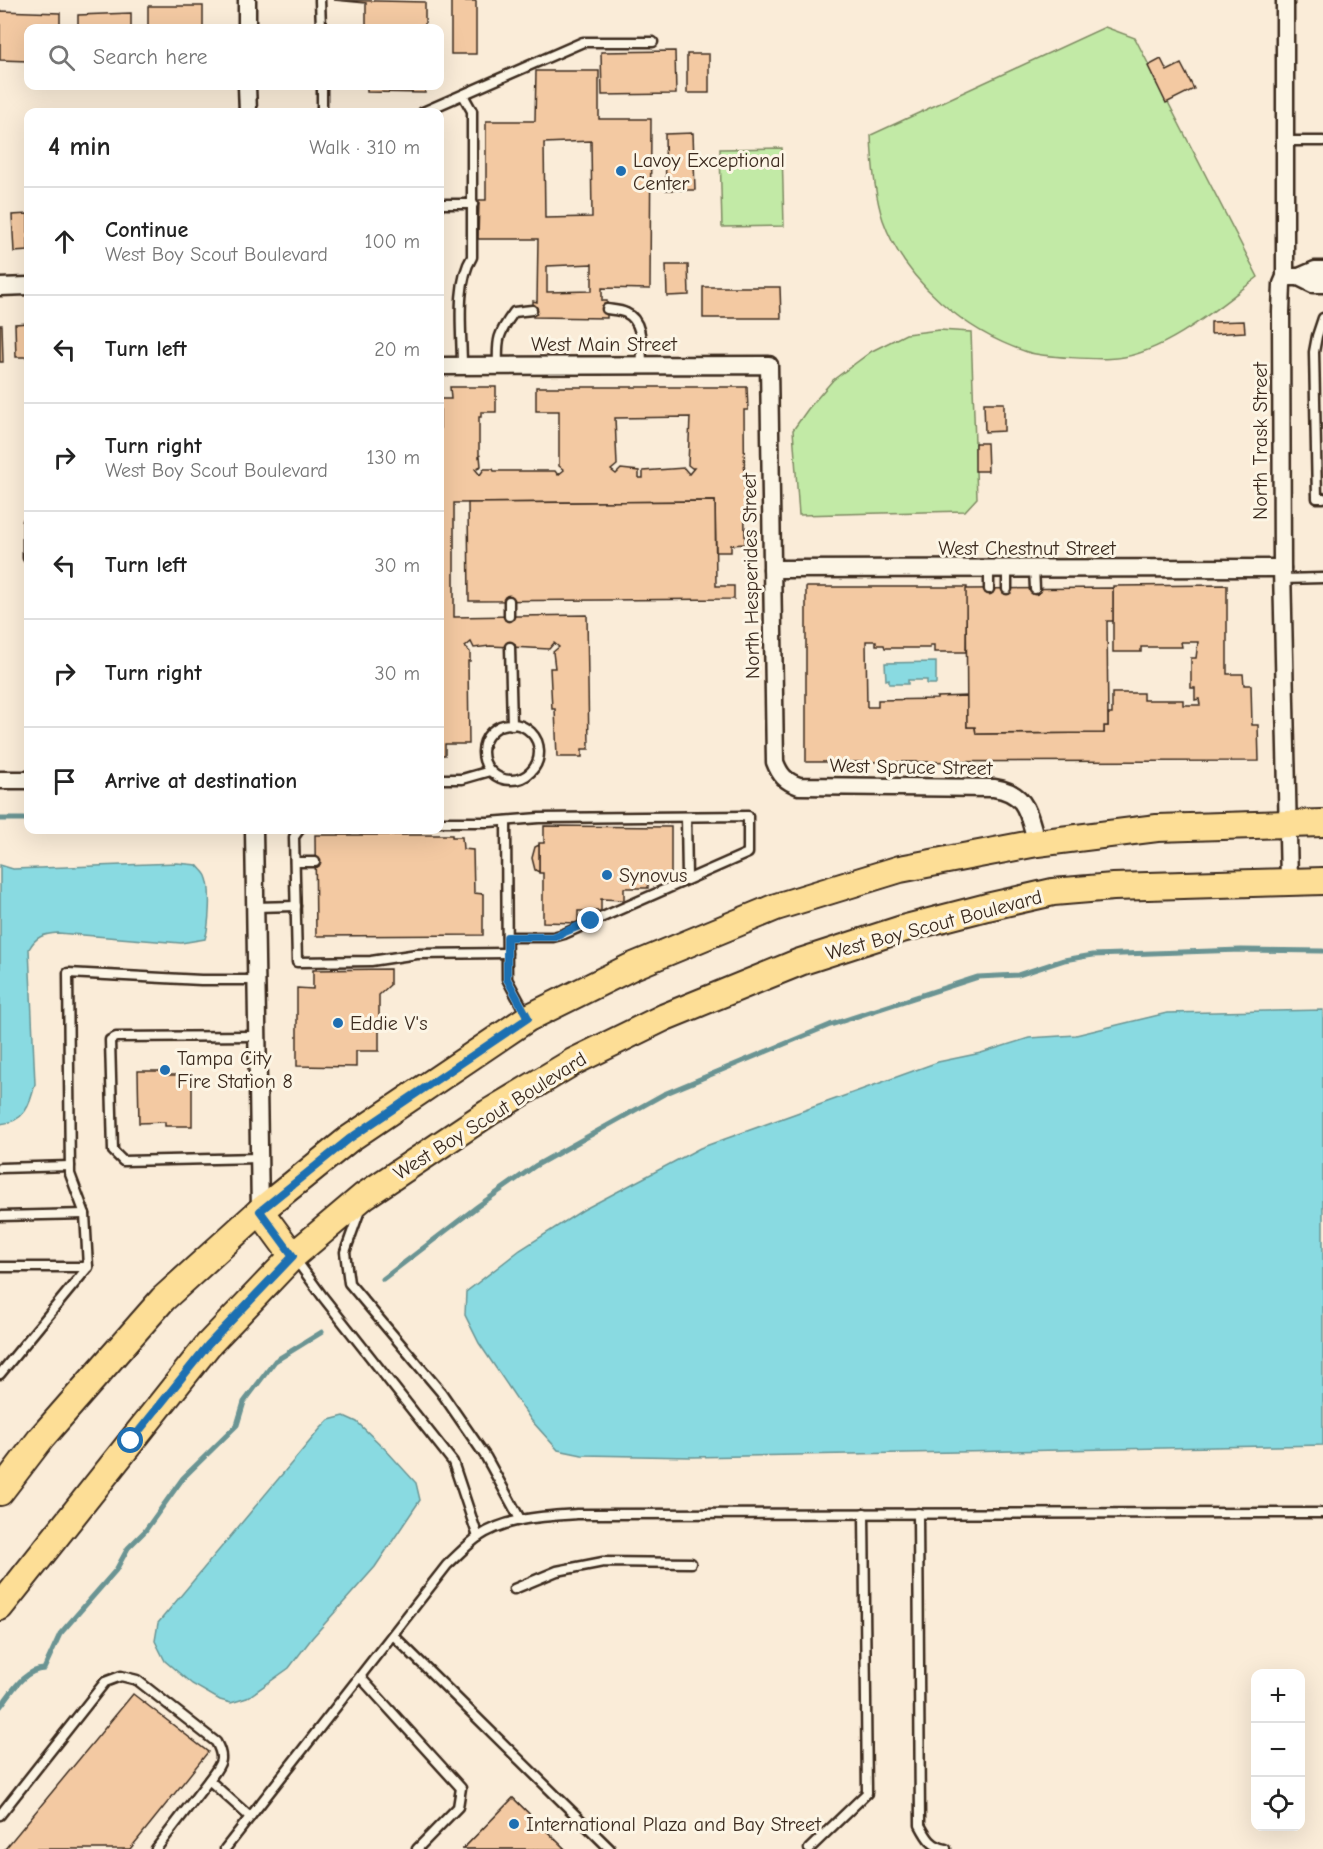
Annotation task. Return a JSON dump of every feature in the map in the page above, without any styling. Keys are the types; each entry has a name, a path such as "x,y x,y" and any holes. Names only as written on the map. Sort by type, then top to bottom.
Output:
{"main road":[{"path":"0,1492 8,1476 163,1299 260,1211 349,1139 528,1018 631,967 776,907 900,869 1037,843 1157,828 1323,824"},
{"name":"West Boy Scout Boulevard","path":"0,1607 208,1345 293,1256 364,1197 488,1113 573,1062 665,1017 800,962 902,929 1053,892 1113,887 1323,881"},
{"path":"260,1211 293,1256"}],"street":[{"path":"247,0 247,24"},
{"name":"North Trask Street","path":"1286,0 1286,141 1292,277 1282,284 1281,312 1282,573 1289,881"},
{"path":"247,90 248,108"},
{"path":"1292,277 1323,270"},
{"path":"1292,277 1313,284 1323,284"},
{"path":"0,287 24,286"},
{"name":"West Main Street","path":"444,366 769,365"},
{"name":"North Hesperides Street","path":"769,365 775,762 780,774 788,782"},
{"name":"West Chestnut Street","path":"772,569 1034,568 1282,573"},
{"path":"0,780 24,780"},
{"name":"West Spruce Street","path":"788,782 798,786 1006,789 1016,794 1024,805 1037,843"},
{"path":"255,834 260,1211"}],"lane":[{"path":"320,0 321,24"},
{"path":"432,108 583,42 653,42"},
{"path":"322,90 322,108"},
{"path":"462,95 472,111 473,204 472,257 466,266 462,281 462,366"},
{"path":"1286,141 1323,141"},
{"path":"444,204 473,204"},
{"path":"607,309 625,312 634,319 639,329 642,365"},
{"path":"498,365 497,339 504,326 514,312 532,310"},
{"path":"1323,318 1314,352 1317,498 1323,498"},
{"path":"1034,568 1035,589"},
{"path":"989,569 989,589"},
{"path":"1007,569 1007,589"},
{"path":"1282,573 1323,578"},
{"path":"509,601 509,616"},
{"path":"510,647 512,725"},
{"path":"512,725 525,728 533,734 538,742 539,752 538,762 533,770 517,780 507,780 490,771 483,755 487,739 499,727 512,725"},
{"path":"444,779 462,779 490,771"},
{"path":"444,822 539,818 748,816 748,853 564,934 553,937 507,937"},
{"path":"686,817 687,879"},
{"path":"506,821 507,979 528,1018"},
{"path":"296,834 294,837 297,962 371,961 417,954 507,953"},
{"path":"295,862 315,862"},
{"path":"255,907 296,906"},
{"path":"0,1374 88,1267 85,1214 70,1174 69,973 201,980 256,980"},
{"path":"257,1036 116,1037 110,1041 113,1152 123,1161 259,1158"},
{"path":"0,1168 70,1166"},
{"path":"364,1197 345,1252 349,1283 441,1392 486,1457 520,1519"},
{"path":"0,1216 85,1214"},
{"path":"293,1256 322,1297 453,1462 478,1537"},
{"path":"0,1267 88,1267"},
{"path":"809,1849 867,1793 864,1513"},
{"path":"918,1513 920,1825 929,1841 937,1847 946,1849"},
{"path":"225,1849 394,1636 447,1565 478,1537 520,1519 576,1515 1323,1513"},
{"path":"514,1589 557,1571 603,1562 691,1563"},
{"path":"394,1636 610,1849"},
{"path":"0,1815 105,1682 121,1676 137,1680 216,1742 222,1753 220,1765 156,1849"},
{"path":"361,1678 461,1788 458,1807 417,1849"},
{"path":"208,1780 250,1817"}],"green space":[{"path":"1105,27 1135,38 1258,277 1210,314 1173,338 1136,354 1098,359 1035,354 1004,343 960,318 922,284 906,264 893,243 877,199 871,135"},
{"path":"782,148 784,226 722,227 720,149"},
{"path":"939,330 971,332 977,498 965,511 799,515 793,430 808,409 833,380 872,351 906,334"}],"water":[{"path":"936,662 936,684 927,684 927,680 908,680 908,684 889,684 889,679 886,680 885,663"},
{"path":"177,863 197,865 206,876 209,908 205,939 181,943 58,933 41,936 29,949 35,1084 31,1099 21,1116 8,1123 0,1124 0,865 13,869"},
{"path":"1323,1010 1323,1445 692,1457 582,1455 558,1450 531,1420 479,1343 465,1315 466,1292 520,1250 583,1210 700,1148 938,1062 981,1053 1029,1038 1076,1035 1167,1013"},
{"path":"344,1416 357,1422 416,1483 420,1500 375,1567 312,1638 289,1668 247,1698 231,1703 220,1700 192,1684 165,1661 155,1641 158,1623 320,1429 329,1420"}],"building":[{"path":"334,0 425,2 425,24 366,24 366,3"},
{"path":"451,1 476,1 476,54 451,54"},
{"path":"148,6 203,6 203,24 148,24"},
{"path":"0,11 60,13 60,24 24,24 24,61 0,60"},
{"path":"131,13 131,24 78,24 78,15"},
{"path":"675,51 676,94 602,95 601,52"},
{"path":"687,54 709,54 709,93 687,93"},
{"path":"1161,59 1167,71 1181,64 1194,89 1166,103 1148,66"},
{"name":"Lavoy Exceptional Center","path":"536,71 599,71 599,119 651,119 650,289 602,288 602,301 607,301 607,318 533,317 533,301 537,302 538,239 478,239 479,200 486,200 486,121 535,121","holes":["591,141 592,217 545,218 544,143","592,264 592,291 547,292 547,266"]},
{"path":"367,90 425,90 425,93 367,92"},
{"path":"693,133 695,190 666,190 665,134"},
{"path":"24,214 24,251 14,252 12,215"},
{"path":"666,265 688,265 689,295 667,296"},
{"path":"703,287 780,287 781,318 703,318"},
{"path":"1244,321 1245,332 1211,334 1211,322"},
{"path":"24,323 24,357 16,357 15,324"},
{"path":"0,325 2,325 3,362 0,362"},
{"path":"450,387 496,387 496,412 481,412 481,417 479,417 481,466 475,469 480,475 484,469 493,469 494,471 555,471 558,475 564,470 559,466 559,411 536,411 536,387 747,387 748,410 744,410 745,544 731,545 731,552 716,552 715,501 454,503 454,617 587,615 589,749 582,749 582,757 557,757 550,668 555,668 553,652 559,647 554,643 549,649 490,646 474,648 471,642 465,647 470,652 470,661 468,661 469,744 445,744 444,755 444,399 451,399","holes":["690,417 688,465 694,468 689,474 684,468 643,471 643,478 639,478 639,471 621,469 616,474 611,470 617,465 615,418"]},
{"path":"984,403 1004,403 1004,431 985,432"},
{"path":"975,443 987,443 988,471 975,471"},
{"path":"715,501 716,586 734,586 734,599 469,601 468,503"},
{"path":"1227,585 1227,674 1243,674 1244,685 1251,685 1252,725 1258,725 1259,761 806,762 806,587 967,587 966,652 934,652 934,645 930,645 930,648 885,648 884,645 876,645 876,641 866,641 867,707 878,707 878,700 967,696 967,727 975,727 976,734 1104,733 1104,726 1108,726 1108,714 1112,714 1112,693 1143,693 1143,700 1183,700 1183,705 1200,705 1199,699 1195,700 1195,688 1191,688 1191,658 1196,658 1198,642 1181,642 1182,647 1141,647 1141,652 1113,652 1113,586"},
{"path":"1113,588 1113,621 1107,621 1108,726 1104,726 1104,733 976,734 975,727 967,727 966,589"},
{"name":"Synovus","path":"544,826 671,827 671,876 648,876 648,888 624,888 624,900 601,899 601,911 578,911 578,923 543,922 543,873 539,873 539,843 544,843"},
{"path":"315,835 452,835 452,837 462,837 463,849 473,850 474,893 483,894 483,935 316,936"},
{"path":"539,845 539,872 535,870 532,858 535,847"},
{"name":"Eddie V's","path":"390,969 390,985 379,995 379,1051 356,1051 356,1067 297,1066 297,988 313,989 313,970"},
{"path":"138,1071 165,1071 165,1075 192,1075 192,1126 165,1126 165,1122 139,1123"},
{"path":"133,1694 208,1752 130,1849 5,1849"},
{"name":"International Plaza and Bay Street","path":"513,1798 565,1849 463,1849"},
{"name":"International Plaza and Bay Street","path":"513,1798 565,1849 463,1849"}],"waterway":[{"path":"0,819 24,819"},
{"path":"383,1279 478,1206 535,1166 664,1094 830,1025 978,977 1018,975 1064,960 1093,955 1241,950 1323,951"},
{"path":"0,1707 24,1678 30,1673 44,1669 60,1634 116,1570 128,1548 145,1531 183,1478 237,1425 244,1402 275,1361 322,1332"}],"place":[{"name":"Lavoy Exceptional Center","path":"621,171"},
{"name":"Synovus","path":"607,875"},
{"name":"Eddie V's","path":"338,1023"},
{"name":"Tampa City Fire Station 8","path":"165,1070"},
{"name":"International Plaza and Bay Street","path":"514,1824"}],"route":[{"path":"131,1441 208,1345 293,1256 260,1211 349,1139 528,1018 507,979 507,937 553,937 591,921"}]}
